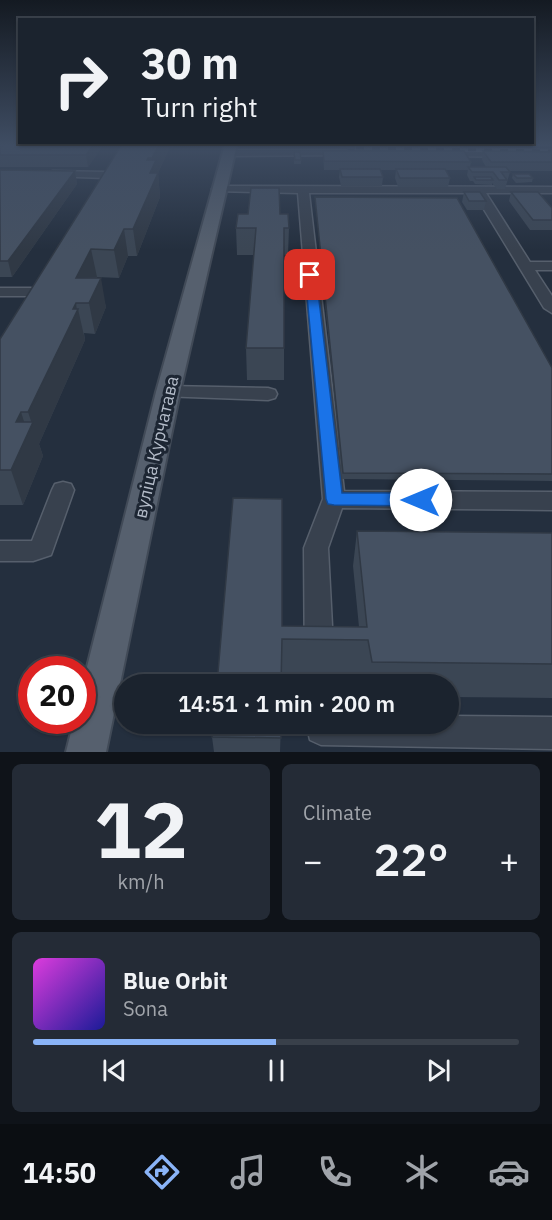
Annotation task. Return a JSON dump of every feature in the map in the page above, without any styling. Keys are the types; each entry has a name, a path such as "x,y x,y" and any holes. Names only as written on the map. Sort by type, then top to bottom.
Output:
{"main road":[{"name":"вуліца Курчатава","path":"86,752 168,393 221,179"}],"lane":[{"path":"218,189 246,185 277,195 303,190 550,192"},
{"path":"303,190 334,499 316,548 320,674"},
{"path":"478,190 526,266 545,286 552,308"},
{"path":"526,266 552,266"},
{"path":"0,292 31,292"},
{"path":"168,393 268,394"},
{"path":"0,551 33,551 42,548 63,490"},
{"path":"334,499 552,501"},
{"path":"459,731 552,733"}],"building":[{"path":"0,179 69,179 8,261 0,261"},
{"path":"100,179 155,179 133,229 124,229 114,250 91,249 76,278 101,278 89,303 76,303 73,309 78,309 28,412 21,412 16,422 33,422 11,470 0,470 0,339"},
{"path":"251,188 279,188 280,214 288,214 289,228 284,228 284,348 246,348 256,228 236,228 238,214 248,214"},
{"path":"464,192 480,192 486,201 469,201"},
{"path":"511,192 538,192 552,208 552,220 533,220"},
{"path":"315,197 457,198 552,368 552,474 343,473"},
{"path":"233,498 282,499 282,626 367,627 357,531 552,533 552,664 372,662 368,640 282,639 281,674 218,674"},
{"path":"212,734 281,734 281,738 212,737"}],"route":[{"path":"310,275 334,499 421,500"}]}
